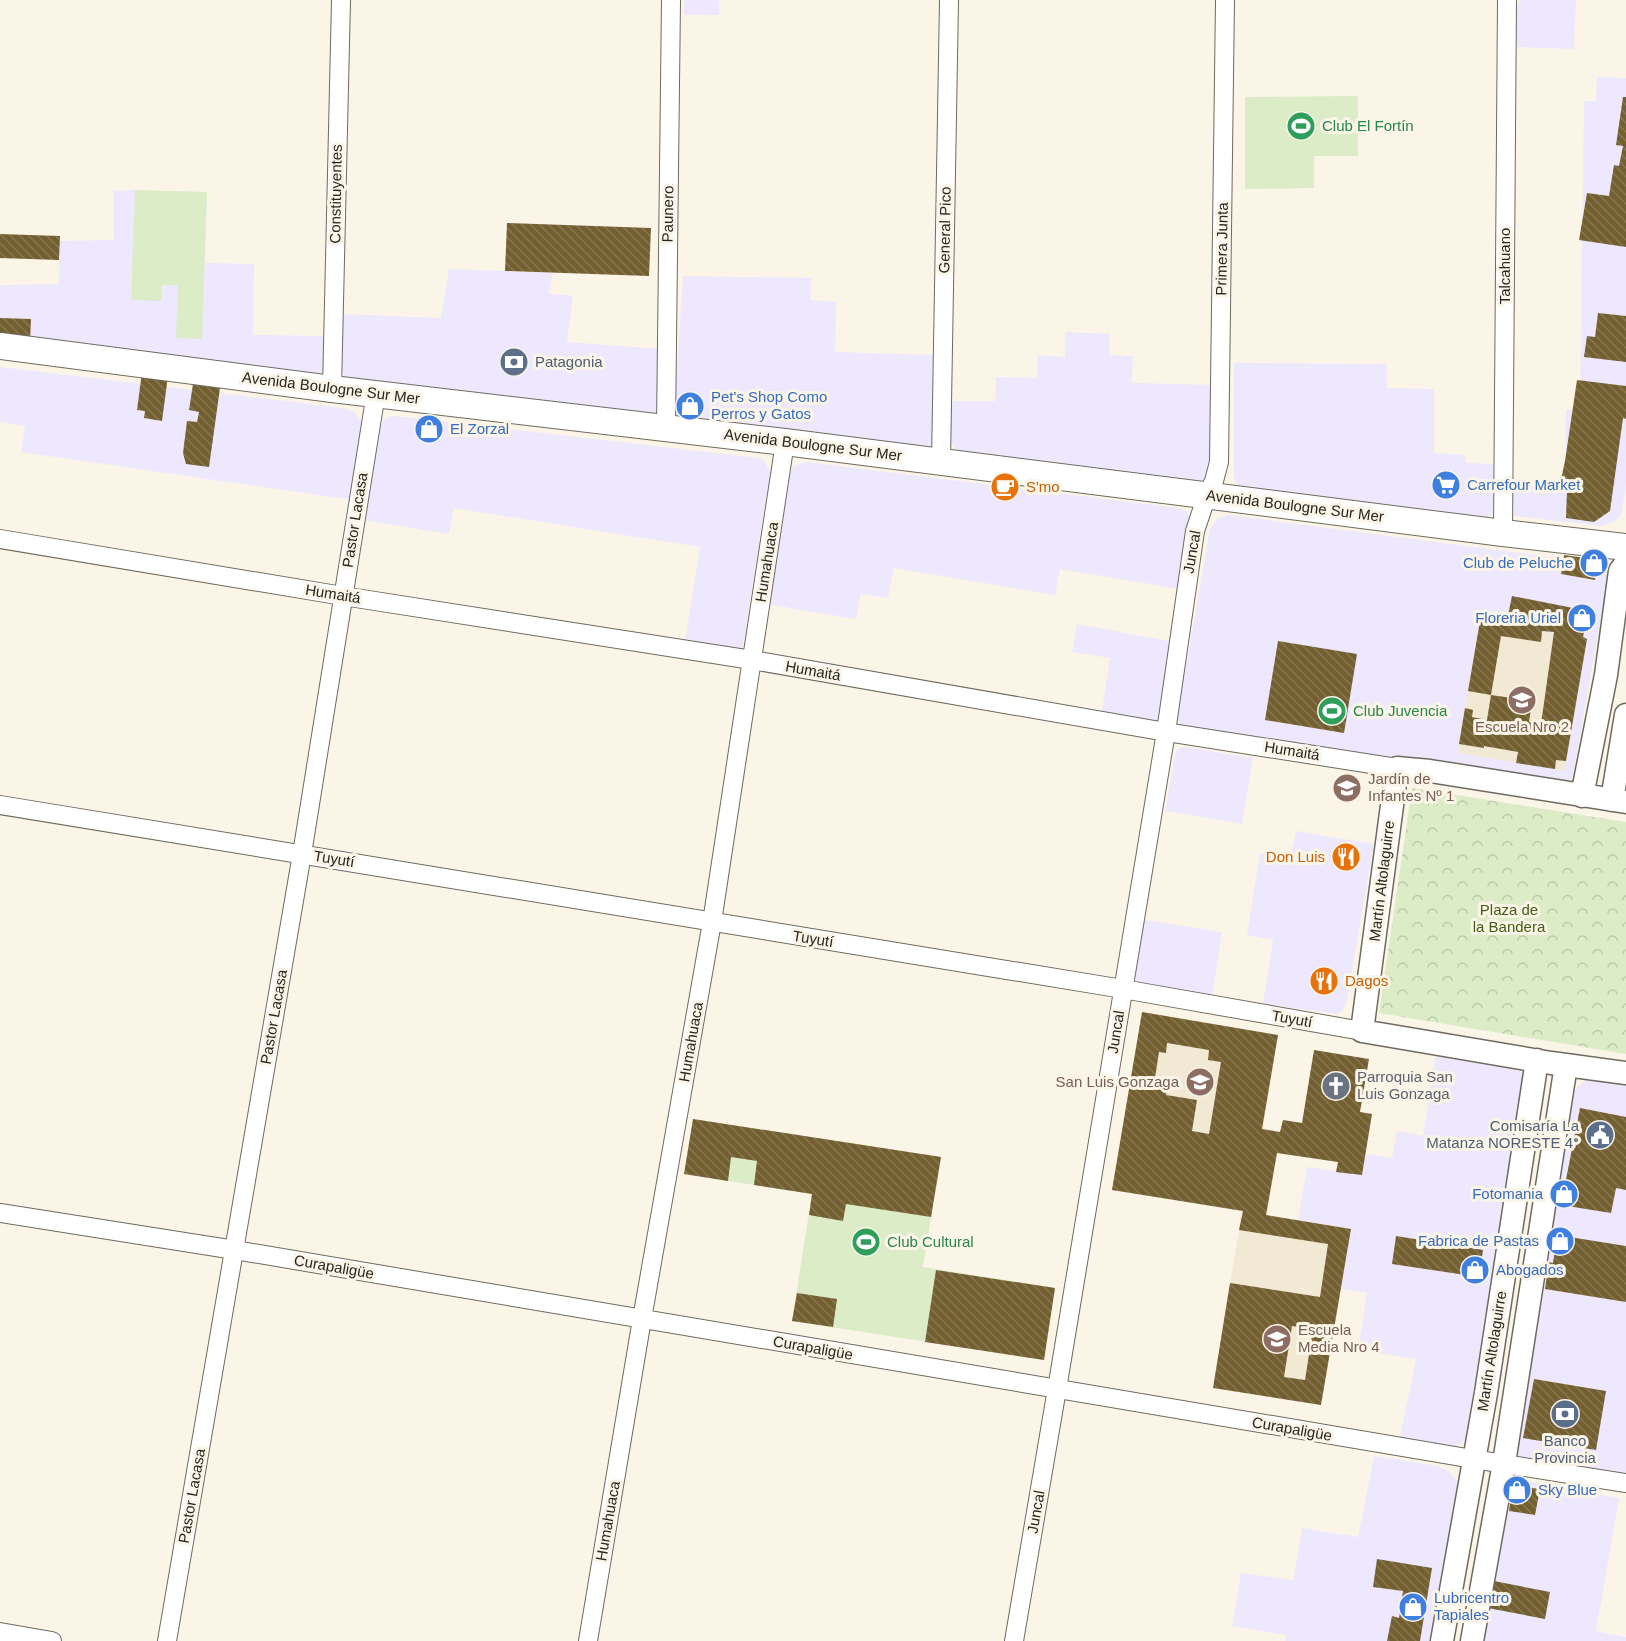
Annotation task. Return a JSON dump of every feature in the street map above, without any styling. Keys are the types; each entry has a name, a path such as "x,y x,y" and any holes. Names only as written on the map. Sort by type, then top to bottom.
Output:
{"main road":[{"name":"Avenida Boulogne Sur Mer","path":"0,346 332,389 785,441 1626,547"}],"street":[{"name":"Constituyentes","path":"332,389 341,0"},
{"name":"Paunero","path":"666,428 671,0"},
{"name":"General Pico","path":"941,461 949,0"},
{"name":"Primera Junta","path":"1207,495 1219,462 1225,0"},
{"name":"Talcahuano","path":"1503,533 1507,0"},
{"name":"Pastor Lacasa","path":"167,1641 302,854 376,393"},
{"name":"Humahuaca","path":"588,1641 712,922 785,441"},
{"name":"Juncal","path":"1014,1641 1058,1389 1166,732 1195,531 1207,495"},
{"name":"Humaitá","path":"0,539 752,660 1166,732 1619,801"},
{"path":"1582,796 1616,677 1620,571 1626,563"},
{"path":"1619,801 1626,716"},
{"name":"Martín Altolaguirre","path":"1362,1030 1396,768"},
{"name":"Tuyutí","path":"0,805 1123,989 1566,1065 1626,1073"},
{"name":"Martín Altolaguirre","path":"1442,1641 1486,1393 1537,1060"},
{"name":"Martín Altolaguirre","path":"1472,1641 1504,1463 1566,1065"},
{"name":"Curapaligüe","path":"0,1213 235,1250 1626,1483"},
{"path":"0,1632 52,1641"}],"shaded area":[{"path":"684,0 719,0 719,15 684,15"},
{"path":"1520,0 1576,0 1574,49 1515,47 1517,5"},
{"path":"1597,77 1626,78 1626,485 1619,518 1601,526 1515,516 1510,513 1508,478 1565,482 1566,410 1580,409 1584,101 1596,101"},
{"path":"113,190 207,192 205,263 254,264 253,335 324,336 323,371 313,379 0,342 0,285 59,284 60,241 114,240"},
{"path":"449,269 553,273 549,294 573,296 567,342 660,349 658,411 655,417 348,382 342,371 343,314 441,318"},
{"path":"683,276 811,278 811,300 836,302 835,352 935,355 934,443 932,448 678,424 674,414"},
{"path":"1065,332 1110,334 1109,355 1133,356 1132,383 1216,385 1216,461 1203,484 961,455 955,449 949,436 951,401 995,401 996,377 1037,378 1038,355 1065,357"},
{"path":"1234,363 1387,364 1387,388 1434,389 1434,453 1466,455 1466,463 1494,464 1494,510 1492,515 1481,520 1238,490 1234,477"},
{"path":"0,367 343,408 354,412 364,427 353,500 21,452 25,426 0,422"},
{"path":"388,417 764,460 770,472 743,645 740,651 684,647 700,547 454,508 449,534 364,520 380,426"},
{"path":"806,462 1179,508 1186,511 1191,523 1180,589 1060,569 1055,595 894,568 888,598 861,594 856,619 767,604 790,474 796,465"},
{"path":"1228,515 1600,564 1607,572 1607,582 1573,776 1569,781 1563,783 1182,728 1177,717 1210,529 1218,518"},
{"name":"Escuela Nro 2","path":"1480,621 1587,639 1565,771 1458,753"},
{"path":"1077,624 1173,642 1160,717 1156,722 1101,717 1110,658 1072,652"},
{"path":"1181,747 1253,758 1242,824 1165,811 1175,755"},
{"path":"1296,831 1374,844 1346,1005 1337,1014 1263,1004 1273,940 1247,935 1260,854 1290,859"},
{"path":"1144,920 1222,932 1212,996 1137,984 1135,976"},
{"path":"1142,1012 1278,1035 1263,1128 1280,1132 1267,1215 1351,1229 1321,1405 1213,1388 1242,1211 1112,1190"},
{"path":"1436,1052 1517,1065 1523,1076 1466,1438 1454,1447 1399,1442 1416,1359 1358,1350 1367,1293 1341,1289 1351,1229 1298,1220 1307,1167 1362,1175 1366,1154 1392,1158 1397,1131 1423,1136"},
{"path":"1589,1078 1626,1082 1626,1479 1519,1460 1515,1449 1573,1095 1577,1087"},
{"path":"1374,1456 1438,1466 1449,1471 1456,1480 1457,1487 1431,1641 1285,1641 1286,1635 1232,1626 1241,1573 1293,1580 1302,1528 1358,1537"},
{"path":"1509,1480 1619,1498 1596,1631 1626,1637 1626,1641 1478,1641"}],"green space":[{"name":"Club El Fortín","path":"1358,96 1358,156 1314,156 1314,188 1245,189 1245,97"},
{"path":"135,190 207,192 202,339 176,338 178,285 162,285 161,301 131,300"},
{"name":"Plaza de la Bandera","path":"1412,788 1626,822 1626,1054 1379,1013"},
{"name":"Club Cultural","path":"693,1119 941,1157 923,1267 1055,1288 1044,1360 792,1321 812,1194 684,1174"}],"building":[{"path":"1623,97 1626,97 1626,247 1579,240 1587,193 1609,196 1614,165 1619,166 1623,146 1616,145"},
{"path":"507,223 651,228 649,276 505,271"},
{"path":"0,234 60,236 59,260 0,258"},
{"path":"1598,313 1626,316 1626,362 1584,357 1587,336 1595,337"},
{"path":"0,318 31,319 30,343 0,334"},
{"path":"142,372 168,376 162,421 144,418 145,411 137,410"},
{"path":"1577,380 1626,386 1626,419 1623,418 1610,511 1594,522 1566,518 1567,490 1559,489"},
{"path":"193,384 220,388 209,467 186,464 183,453 187,421 197,422 199,412 189,410"},
{"path":"1564,555 1593,559 1597,567 1595,580 1561,574"},
{"name":"Escuela Nro 2","path":"1512,596 1588,611 1583,637 1587,639 1566,761 1556,760 1555,769 1516,763 1518,752 1459,744 1465,708 1473,710 1472,717 1487,720 1491,695 1468,691 1480,621 1506,625","holes":["1542,631 1554,632 1541,724 1529,722 1532,701 1491,695 1501,636 1541,642"]},
{"path":"1278,641 1357,654 1344,733 1265,720"},
{"path":"1142,1012 1278,1035 1262,1129 1280,1132 1283,1120 1302,1123 1314,1050 1369,1059 1360,1112 1372,1114 1362,1175 1336,1172 1338,1162 1277,1153 1266,1215 1351,1229 1321,1405 1213,1388 1230,1283 1320,1297 1328,1244 1239,1230 1243,1211 1112,1190","holes":["1167,1043 1209,1050 1208,1060 1221,1062 1209,1134 1192,1131 1197,1100 1166,1095 1169,1080 1155,1078 1159,1052 1166,1053","1292,1326 1313,1329 1305,1380 1284,1377"]},
{"path":"1580,1108 1626,1117 1626,1190 1616,1188 1611,1213 1561,1205"},
{"path":"693,1119 941,1157 931,1217 846,1204 843,1221 809,1215 812,1194 754,1185 757,1161 731,1157 728,1181 684,1174"},
{"path":"1557,1235 1626,1246 1626,1302 1545,1289 1549,1262 1553,1263"},
{"path":"1396,1236 1483,1250 1479,1277 1392,1264"},
{"path":"936,1270 1055,1288 1044,1360 925,1342"},
{"path":"797,1293 837,1299 833,1327 792,1321"},
{"name":"Banco Provincia","path":"1534,1379 1606,1391 1596,1450 1523,1438"},
{"path":"1513,1485 1540,1489 1535,1515 1509,1511"},
{"path":"1377,1559 1432,1568 1420,1641 1387,1641 1392,1616 1399,1618 1403,1591 1373,1587"},
{"path":"1494,1581 1550,1592 1545,1619 1488,1608"}],"place":[{"name":"Club El Fortín","path":"1301,126"},
{"name":"Patagonia","path":"514,362"},
{"name":"Pet's Shop Como Perros y Gatos","path":"690,406"},
{"name":"El Zorzal","path":"429,429"},
{"name":"Carrefour Market","path":"1446,485"},
{"name":"S'mo","path":"1005,487"},
{"name":"Club de Peluche","path":"1594,563"},
{"name":"Floreria Uriel","path":"1582,618"},
{"name":"Escuela Nro 2","path":"1522,700"},
{"name":"Club Juvencia","path":"1332,711"},
{"name":"Jardín de Infantes Nº 1","path":"1347,788"},
{"name":"Don Luis","path":"1346,857"},
{"name":"Dagos","path":"1324,981"},
{"name":"San Luis Gonzaga","path":"1200,1082"},
{"name":"Parroquia San Luis Gonzaga","path":"1336,1086"},
{"name":"Comisaría La Matanza NORESTE 4°","path":"1600,1135"},
{"name":"Fotomania","path":"1564,1194"},
{"name":"Fabrica de Pastas","path":"1560,1241"},
{"name":"Club Cultural","path":"866,1242"},
{"name":"Abogados","path":"1475,1270"},
{"name":"Escuela Media Nro 4","path":"1277,1339"},
{"name":"Banco Provincia","path":"1565,1414"},
{"name":"Sky Blue","path":"1517,1490"},
{"name":"Lubricentro Tapiales","path":"1413,1607"}]}
